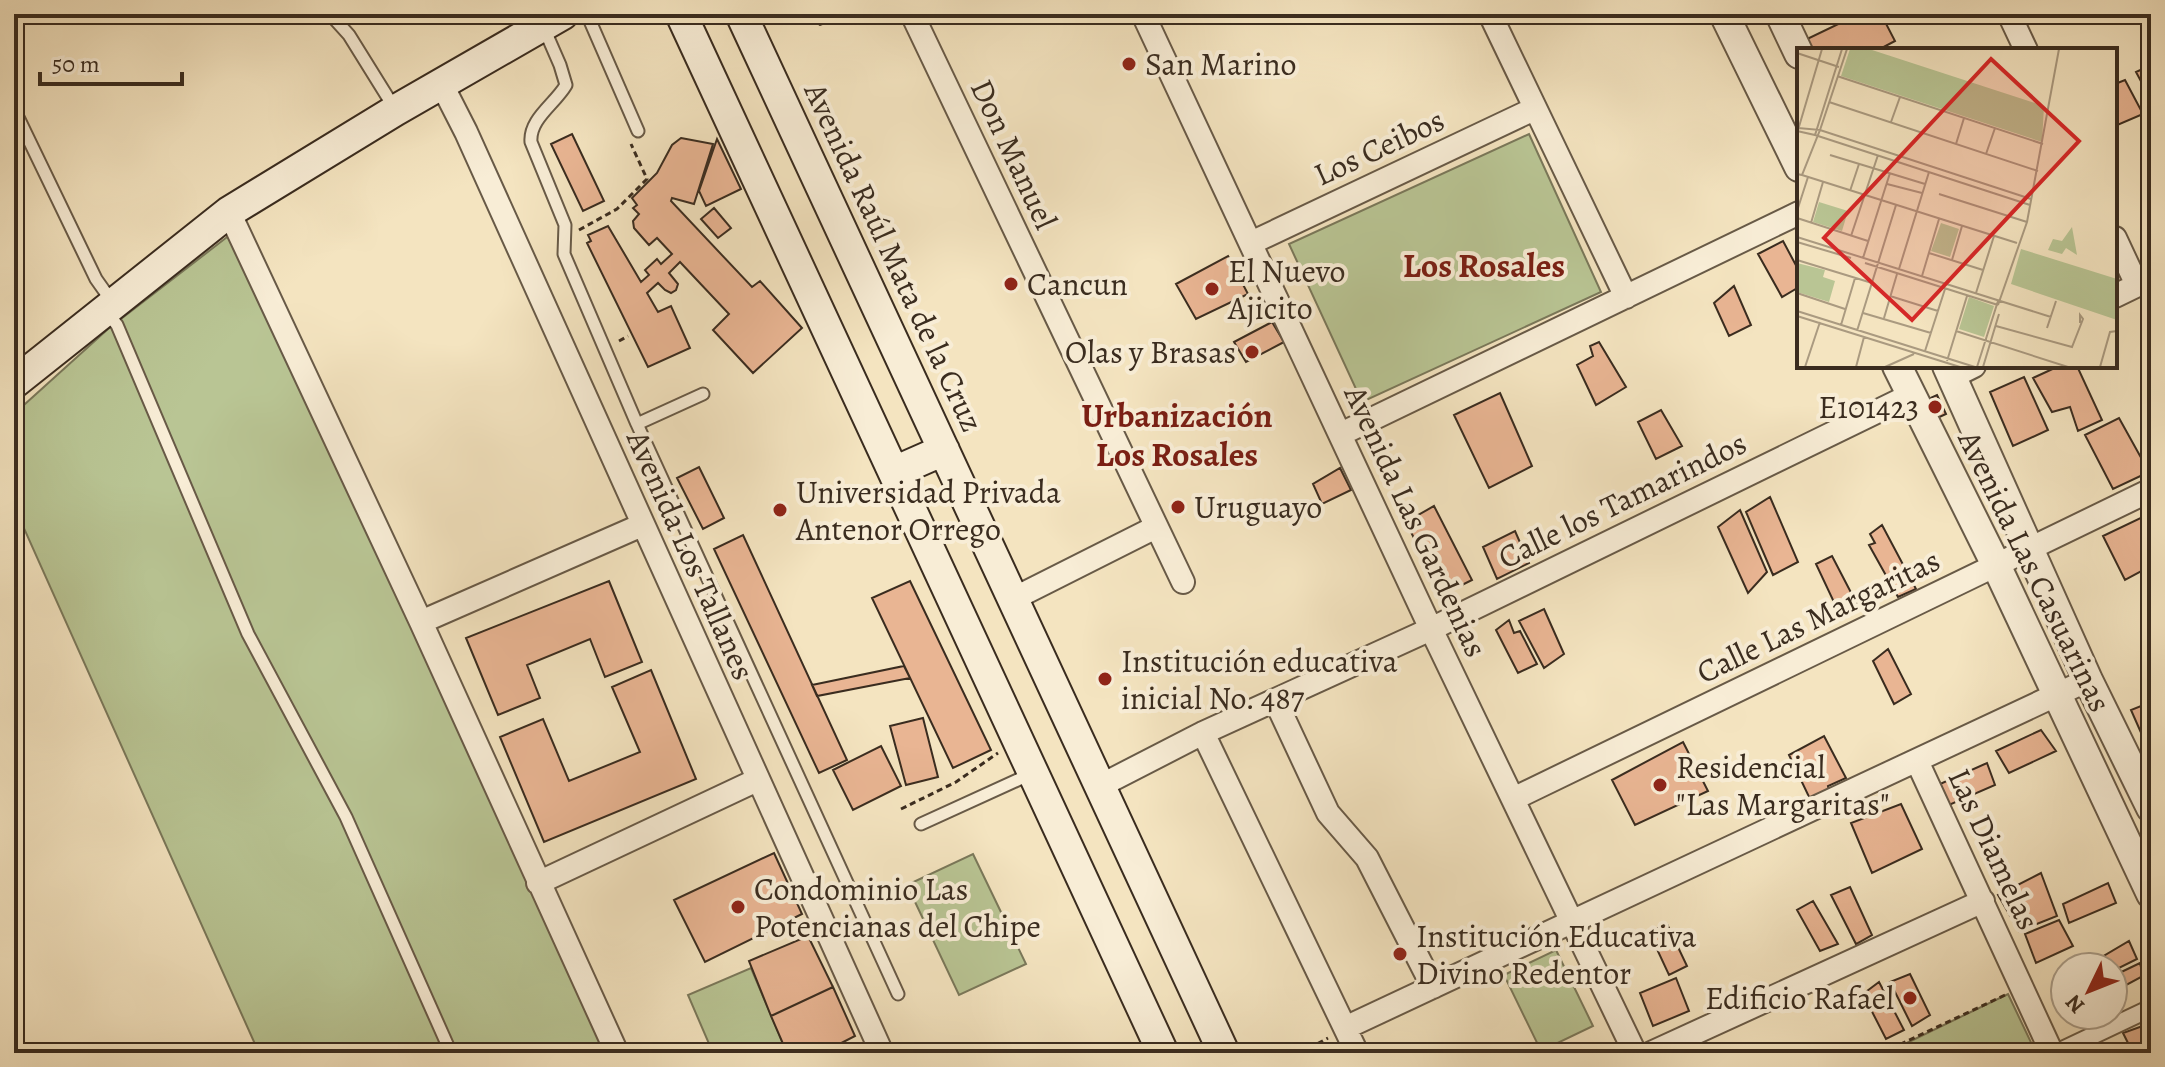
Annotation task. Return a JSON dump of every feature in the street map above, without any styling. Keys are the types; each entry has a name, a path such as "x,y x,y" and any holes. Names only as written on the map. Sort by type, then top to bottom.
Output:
{"main road":[{"path":"681,14 1163,1053"},
{"name":"Avenida Raúl Mata de la Cruz","path":"741,14 1224,1053"},
{"path":"14,383 229,212 441,83 553,20"},
{"path":"894,472 944,450"}],"street":[{"name":"Don Manuel","path":"912,14 1183,582"},
{"name":"Avenida Las Gardenias","path":"1143,14 1431,629 1635,1053"},
{"path":"1490,14 1626,297"},
{"path":"1724,14 1797,163"},
{"path":"1780,14 1797,50"},
{"path":"2009,14 2025,48"},
{"name":"Avenida Los Tallanes","path":"441,83 466,132 882,1053"},
{"name":"Los Ceibos","path":"1251,243 1534,109"},
{"path":"229,212 421,622 617,1053"},
{"path":"1341,434 1797,214"},
{"path":"2117,241 2144,282 2117,295"},
{"name":"Avenida Las Casuarinas","path":"1898,368 1996,565 2151,894"},
{"name":"Avenida Las Casuarinas","path":"1958,370 2030,549 2088,680 2151,808"},
{"name":"Calle los Tamarindos","path":"1100,786 1203,733 1431,629 1911,395"},
{"name":"Calle Las Margaritas","path":"1513,799 2151,490"},
{"path":"421,622 642,525"},
{"path":"1013,599 1156,527"},
{"path":"1345,1028 2088,680"},
{"path":"1276,702 1328,813 1367,858 1433,987"},
{"path":"1203,733 1357,1053"},
{"name":"Las Diamelas","path":"1917,761 2054,1053"},
{"path":"538,883 757,780"},
{"path":"1651,1053 1983,901"},
{"path":"2054,1053 2151,1008"}],"lane":[{"path":"330,14 349,35 396,110"},
{"path":"587,14 638,131"},
{"path":"553,20 566,85 530,132 531,142 565,225 564,254 637,424 898,994"},
{"path":"14,109 109,307 248,634 346,817 451,1053"},
{"path":"637,424 703,394"},
{"path":"921,824 1033,773"}],"path":[{"path":"577,242 579,230 617,209 647,179"},
{"path":"612,344 628,336"},
{"path":"901,809 956,782 1019,742"},
{"path":"1882,1053 2008,994"},
{"path":"1300,1053 1345,1028"}],"green space":[{"path":"1529,134 1601,292 1362,402 1289,244"},
{"path":"231,234 606,1053 259,1053 14,506 14,414 108,329"},
{"path":"973,854 1026,964 959,995 907,885"},
{"path":"1556,950 1593,1026 1541,1051 1504,975"},
{"path":"751,968 787,1053 713,1053 688,995"},
{"path":"2008,994 2036,1053 1886,1053"}],"building":[{"path":"803,14 834,14 831,21 820,25"},
{"path":"1859,14 1881,14 1895,41 1882,48 1808,48 1805,40"},
{"path":"2151,65 2151,100 2136,72"},
{"path":"2125,80 2143,114 2117,125 2117,83"},
{"path":"572,134 604,201 583,211 551,144"},
{"path":"681,138 713,144 694,204 672,198 671,201 752,287 760,281 802,328 753,373 713,330 729,314 680,262 669,273 678,284 676,290 671,293 658,283 647,293 658,312 671,306 690,348 648,367 587,243 591,241 588,235 608,226 641,282 649,275 645,270 657,259 661,264 672,254 657,238 649,245 634,228 633,221 639,214 633,208 637,205 632,198 657,173 672,145"},
{"path":"717,139 741,189 706,206 699,191"},
{"path":"714,208 731,228 718,238 701,219"},
{"path":"1783,241 1797,267 1797,288 1782,297 1758,254"},
{"name":"El Nuevo Ajicito","path":"1228,256 1248,294 1196,319 1176,284"},
{"path":"1734,286 1751,325 1729,336 1714,303"},
{"name":"Olas y Brasas","path":"1272,322 1284,342 1246,362 1234,342"},
{"path":"1599,342 1626,387 1596,405 1577,365 1593,356 1590,346"},
{"path":"2055,368 2078,368 2102,420 2078,431 2070,407 2052,412 2033,378"},
{"path":"2024,377 2048,430 2013,446 1990,392"},
{"path":"1500,393 1532,466 1489,488 1454,415"},
{"name":"E101423","path":"1937,395 1946,414 1933,420 1924,401"},
{"path":"1661,410 1682,446 1656,459 1638,422"},
{"path":"2119,418 2149,472 2113,489 2085,435"},
{"path":"699,467 724,518 703,529 677,478"},
{"path":"1340,468 1351,490 1322,504 1313,484"},
{"path":"1770,497 1798,562 1773,575 1746,512"},
{"path":"1434,506 1472,580 1442,595 1406,522"},
{"path":"1740,510 1767,572 1748,593 1718,527"},
{"path":"2151,513 2151,566 2125,580 2103,536"},
{"path":"1882,525 1916,589 1898,597 1869,545 1875,543 1870,534"},
{"path":"1515,531 1529,563 1497,579 1483,547"},
{"path":"743,535 847,760 819,773 714,549"},
{"path":"1832,556 1858,606 1840,615 1816,564"},
{"path":"609,581 642,662 605,677 590,639 527,665 540,698 498,715 466,638"},
{"path":"910,581 991,750 953,768 872,598"},
{"path":"1544,609 1564,654 1544,668 1519,621"},
{"path":"1509,620 1514,633 1520,631 1537,664 1518,673 1496,630"},
{"path":"1888,649 1911,694 1894,704 1873,661"},
{"path":"904,666 910,678 817,696 812,685"},
{"path":"651,670 696,779 544,842 500,737 543,719 569,781 640,752 612,687"},
{"path":"2151,702 2151,741 2146,744 2131,710"},
{"path":"923,718 938,777 906,785 890,726"},
{"path":"2041,730 2056,751 2009,773 1996,751"},
{"path":"1824,736 1846,778 1828,786 1830,794 1811,801 1789,755"},
{"name":"Residencial \"Las Margaritas\"","path":"1683,742 1708,791 1635,825 1612,780"},
{"path":"881,746 901,786 853,810 833,770"},
{"path":"1987,763 1995,785 1949,805 1940,784"},
{"path":"1901,804 1922,849 1872,873 1851,823"},
{"name":"Condominio Las Potencianas del Chipe","path":"774,853 802,914 705,962 674,900"},
{"path":"2041,873 2057,916 2019,931 1998,895"},
{"path":"2108,883 2116,903 2069,923 2063,904"},
{"path":"1850,887 1872,935 1856,944 1831,895"},
{"path":"1813,901 1838,944 1820,951 1797,910"},
{"path":"2059,920 2073,946 2062,951 2049,951 2049,957 2036,963 2025,934"},
{"path":"1667,924 1687,966 1669,975 1649,932"},
{"path":"808,936 833,987 771,1016 749,961"},
{"path":"2129,941 2137,959 2129,963 2129,951 2112,951"},
{"path":"2140,963 2143,976 2129,984 2129,968"},
{"name":"Edificio Rafael","path":"1910,974 1930,1015 1912,1026 1890,982"},
{"path":"1676,978 1689,1011 1653,1026 1640,993"},
{"path":"1879,982 1904,1030 1886,1039 1863,994"},
{"path":"833,987 855,1036 822,1053 787,1053 771,1016"},
{"path":"2151,1023 2151,1053 2133,1053 2123,1033"}],"place":[{"name":"San Marino","path":"1129,64"},
{"name":"Cancun","path":"1011,284"},
{"name":"El Nuevo Ajicito","path":"1212,289"},
{"name":"Olas y Brasas","path":"1252,352"},
{"name":"E101423","path":"1935,407"},
{"name":"Uruguayo","path":"1178,507"},
{"name":"Universidad Privada Antenor Orrego","path":"780,510"},
{"name":"Institución educativa inicial No. 487","path":"1105,679"},
{"name":"Residencial \"Las Margaritas\"","path":"1660,785"},
{"name":"Condominio Las Potencianas del Chipe","path":"738,907"},
{"name":"Institución Educativa Divino Redentor","path":"1400,954"},
{"name":"Edificio Rafael","path":"1910,998"}],"district":[{"name":"Los Rosales","path":"1484,265"},
{"name":"Urbanización Los Rosales","path":"1177,434"}]}
